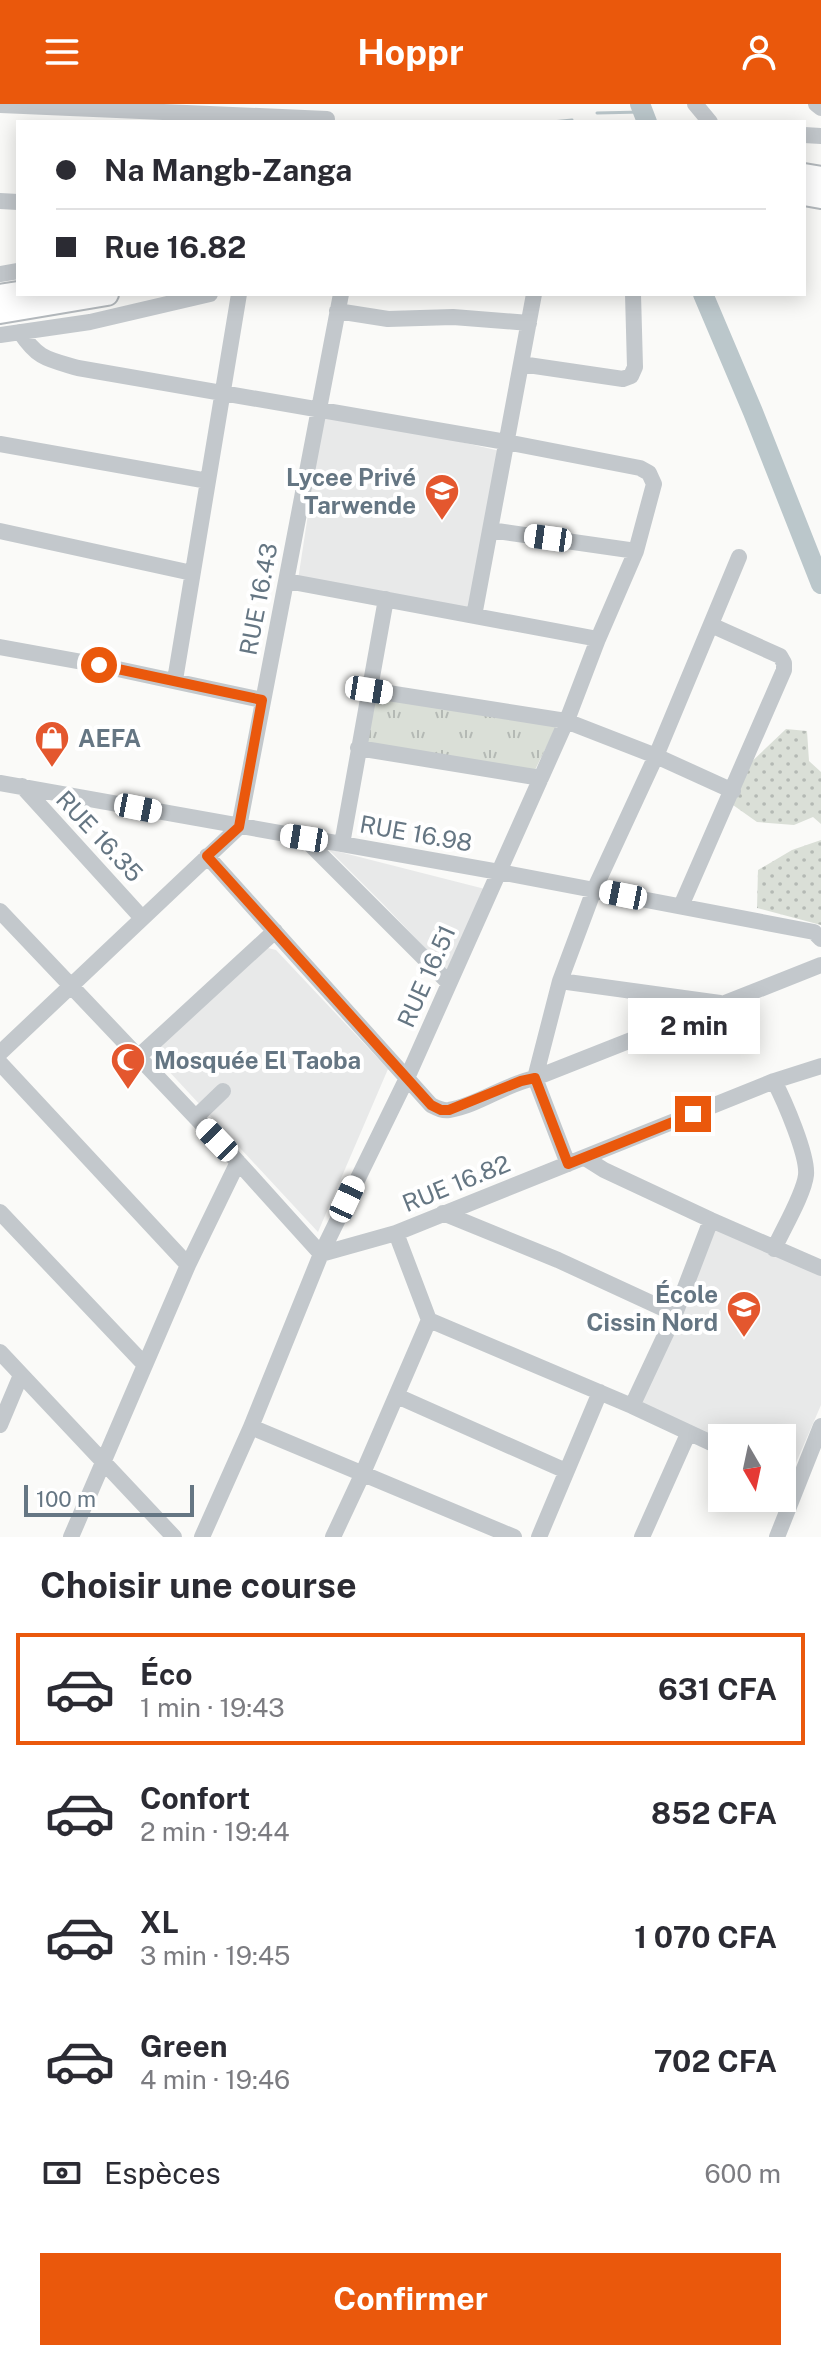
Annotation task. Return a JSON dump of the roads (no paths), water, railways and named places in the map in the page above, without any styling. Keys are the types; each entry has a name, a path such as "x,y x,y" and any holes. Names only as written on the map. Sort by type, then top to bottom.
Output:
{"highway":[{"path":"0,312 95,296"}],"street":[{"path":"695,104 708,120"},
{"path":"816,104 821,108"},
{"path":"0,105 25,111 325,115"},
{"path":"0,335 90,322 201,296"},
{"path":"175,680 239,296"},
{"path":"474,616 534,296"},
{"path":"521,364 623,379 631,376 635,367 633,296"},
{"path":"339,302 388,319 453,317 529,323"},
{"name":"RUE 16.43","path":"239,827 339,302"},
{"path":"20,332 35,353 78,368 506,442"},
{"name":"RUE 16.51","path":"202,1537 251,1427 321,1254 407,1078 566,721 636,551 654,484 649,473 640,468 506,442"},
{"path":"0,444 208,481"},
{"path":"490,530 636,551"},
{"path":"0,531 192,573"},
{"path":"568,1164 535,1078 560,981 594,890 656,756 739,557"},
{"path":"287,581 598,639"},
{"path":"342,844 386,599"},
{"path":"681,906 784,670 780,656 711,625"},
{"path":"0,647 262,700"},
{"path":"369,690 566,721 656,756 733,791"},
{"path":"358,748 541,778"},
{"name":"RUE 16.98","path":"0,783 681,906 814,932 821,939"},
{"name":"RUE 16.35","path":"22,786 142,918"},
{"path":"0,1053 239,827"},
{"path":"304,838 449,983"},
{"path":"207,856 431,1105 441,1110 464,1105 535,1078 821,965"},
{"path":"0,911 321,1254"},
{"path":"138,1057 275,931"},
{"path":"560,981 721,1004"},
{"path":"0,1063 188,1265"},
{"name":"RUE 16.82","path":"321,1254 396,1233 774,1081 821,1066"},
{"path":"774,1081 796,1136 806,1174 774,1249"},
{"path":"196,1117 223,1091"},
{"path":"585,1158 711,1220 821,1268"},
{"path":"71,1537 188,1265 238,1162"},
{"path":"0,1212 144,1364"},
{"path":"443,1213 558,1260 675,1314"},
{"path":"632,1406 675,1314 711,1220"},
{"path":"333,1537 429,1320 396,1233"},
{"path":"429,1320 632,1406 708,1442"},
{"path":"0,1352 174,1537"},
{"path":"0,1425 4,1401 21,1375"},
{"path":"539,1537 600,1392"},
{"path":"397,1396 566,1471"},
{"path":"777,1537 821,1426"},
{"path":"251,1427 514,1537"},
{"path":"642,1537 688,1434"}],"waterway":[{"path":"640,104 646,120"},
{"path":"597,113 642,112"},
{"path":"704,296 821,584"}],"place":[{"name":"Lycee Privé Tarwende","path":"442,522"},
{"name":"AEFA","path":"52,769"},
{"name":"Mosquée El Taoba","path":"128,1091"},
{"name":"École Cissin Nord","path":"744,1339"}]}
